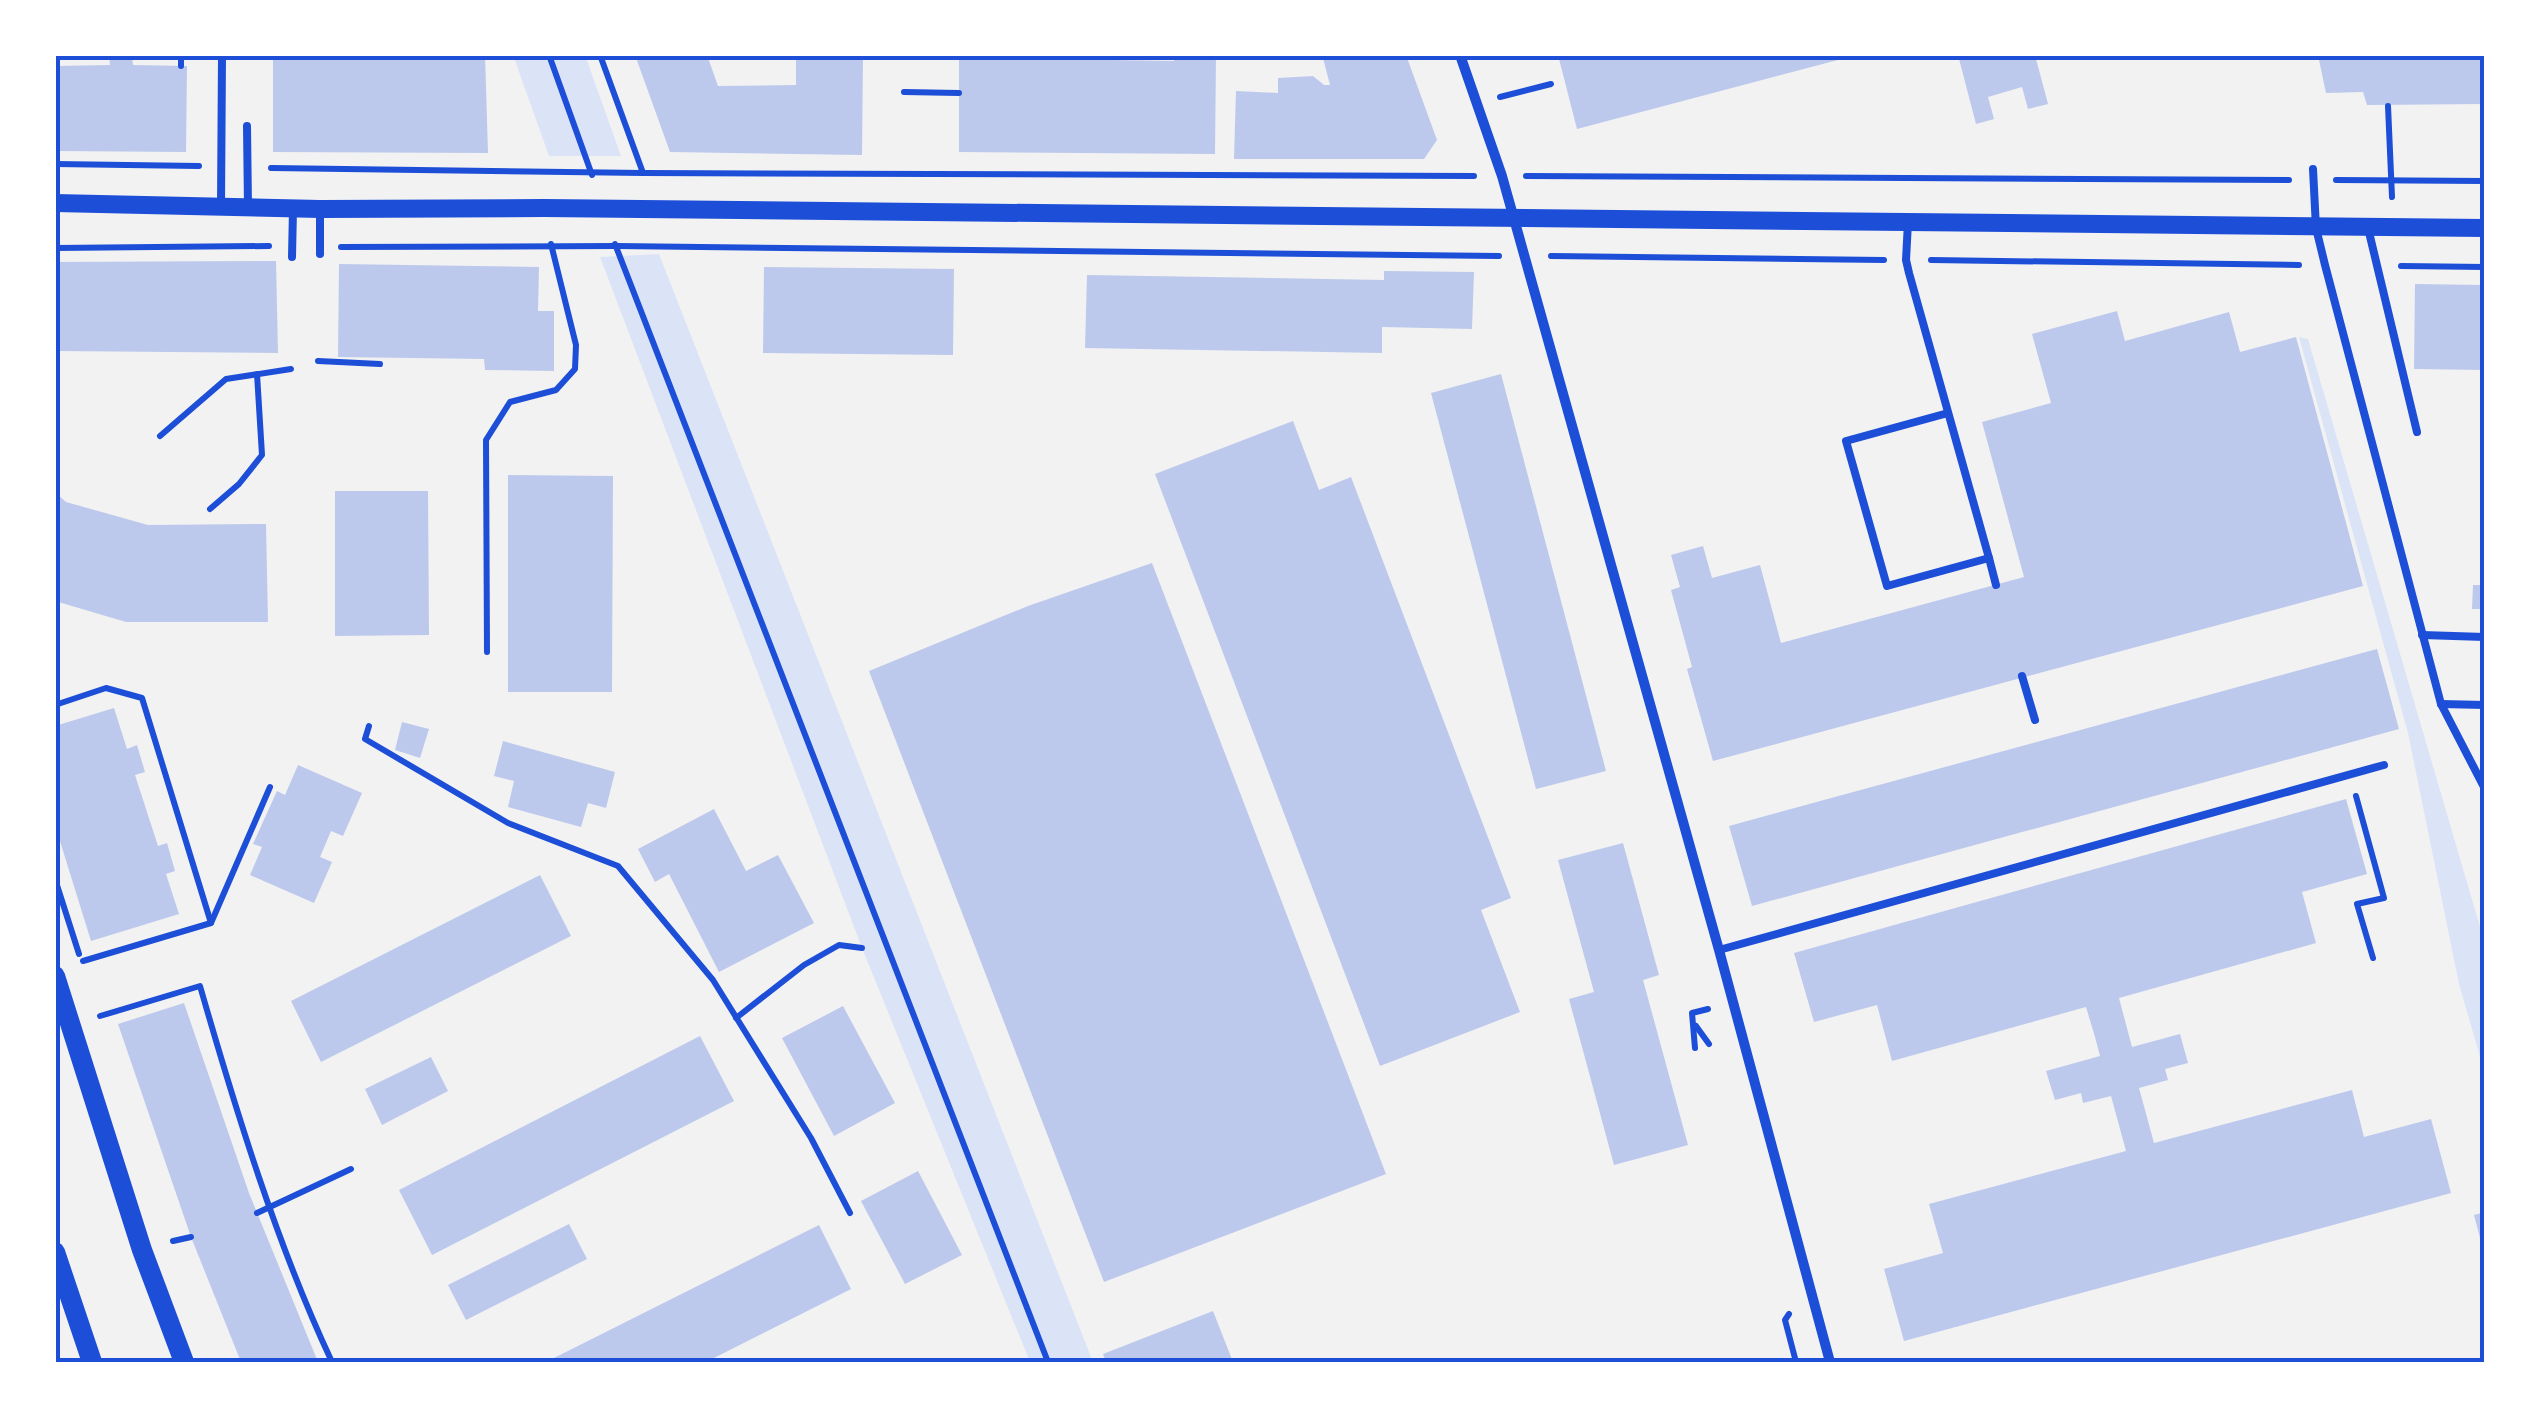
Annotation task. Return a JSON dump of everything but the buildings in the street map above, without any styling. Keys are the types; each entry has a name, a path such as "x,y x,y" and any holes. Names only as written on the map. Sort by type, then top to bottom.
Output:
{"main road":[{"path":"55,976 142,1250 184,1362"},
{"path":"55,1252 92,1362"}],"street":[{"path":"1460,55 1502,176 1734,1002 1830,1362"},
{"path":"55,203 320,210 544,208 2485,228"}],"lane":[{"path":"220,207 222,55"},
{"path":"247,126 248,208"},
{"path":"2313,168 2316,228 2324,265 2422,634 2442,704 2485,789"},
{"path":"292,257 293,209"},
{"path":"320,210 320,251"},
{"path":"1908,222 1906,260 1996,585"},
{"path":"2368,228 2417,432"},
{"path":"1948,413 1846,442 1866,514 1887,586 1989,558"},
{"path":"2422,634 2485,637"},
{"path":"2022,676 2034,720"},
{"path":"2442,704 2485,705"},
{"path":"1719,950 2384,765"}],"path":[{"path":"549,55 616,246 1048,1362"},
{"path":"600,55 643,173"},
{"path":"1476,104 1552,84"},
{"path":"904,92 958,94"},
{"path":"2388,106 2390,168"},
{"path":"152,152 153,166"},
{"path":"55,164 220,167"},
{"path":"246,167 592,173 2485,181"},
{"path":"487,652 486,440 510,402 556,390 575,369 576,345 544,208"},
{"path":"55,248 292,246"},
{"path":"320,251 616,246 2324,265"},
{"path":"2379,270 2485,267"},
{"path":"318,361 380,364"},
{"path":"160,436 226,379 291,369"},
{"path":"210,509 239,484 262,455 258,374"},
{"path":"55,705 106,688 142,698 210,922"},
{"path":"369,726 366,739 508,823 618,866 713,980 810,1138 850,1213"},
{"path":"2350,774 2384,898 2358,904 2373,958"},
{"path":"81,962 210,922 270,787"},
{"path":"736,1018 804,965 839,946 862,948"},
{"path":"99,1016 200,986 234,1105 295,1274 332,1362"},
{"path":"1694,1048 1692,1012 1734,1002"},
{"path":"1695,1025 1709,1044"},
{"path":"257,1213 351,1169"},
{"path":"173,1241 191,1238"}],"shaded area":[{"path":"513,55 585,55 621,156 549,156"},
{"path":"659,254 1093,1362 1030,1362 862,948 600,257"},
{"path":"2299,337 2308,339 2485,944 2485,1074 2459,984 2408,733"}]}
